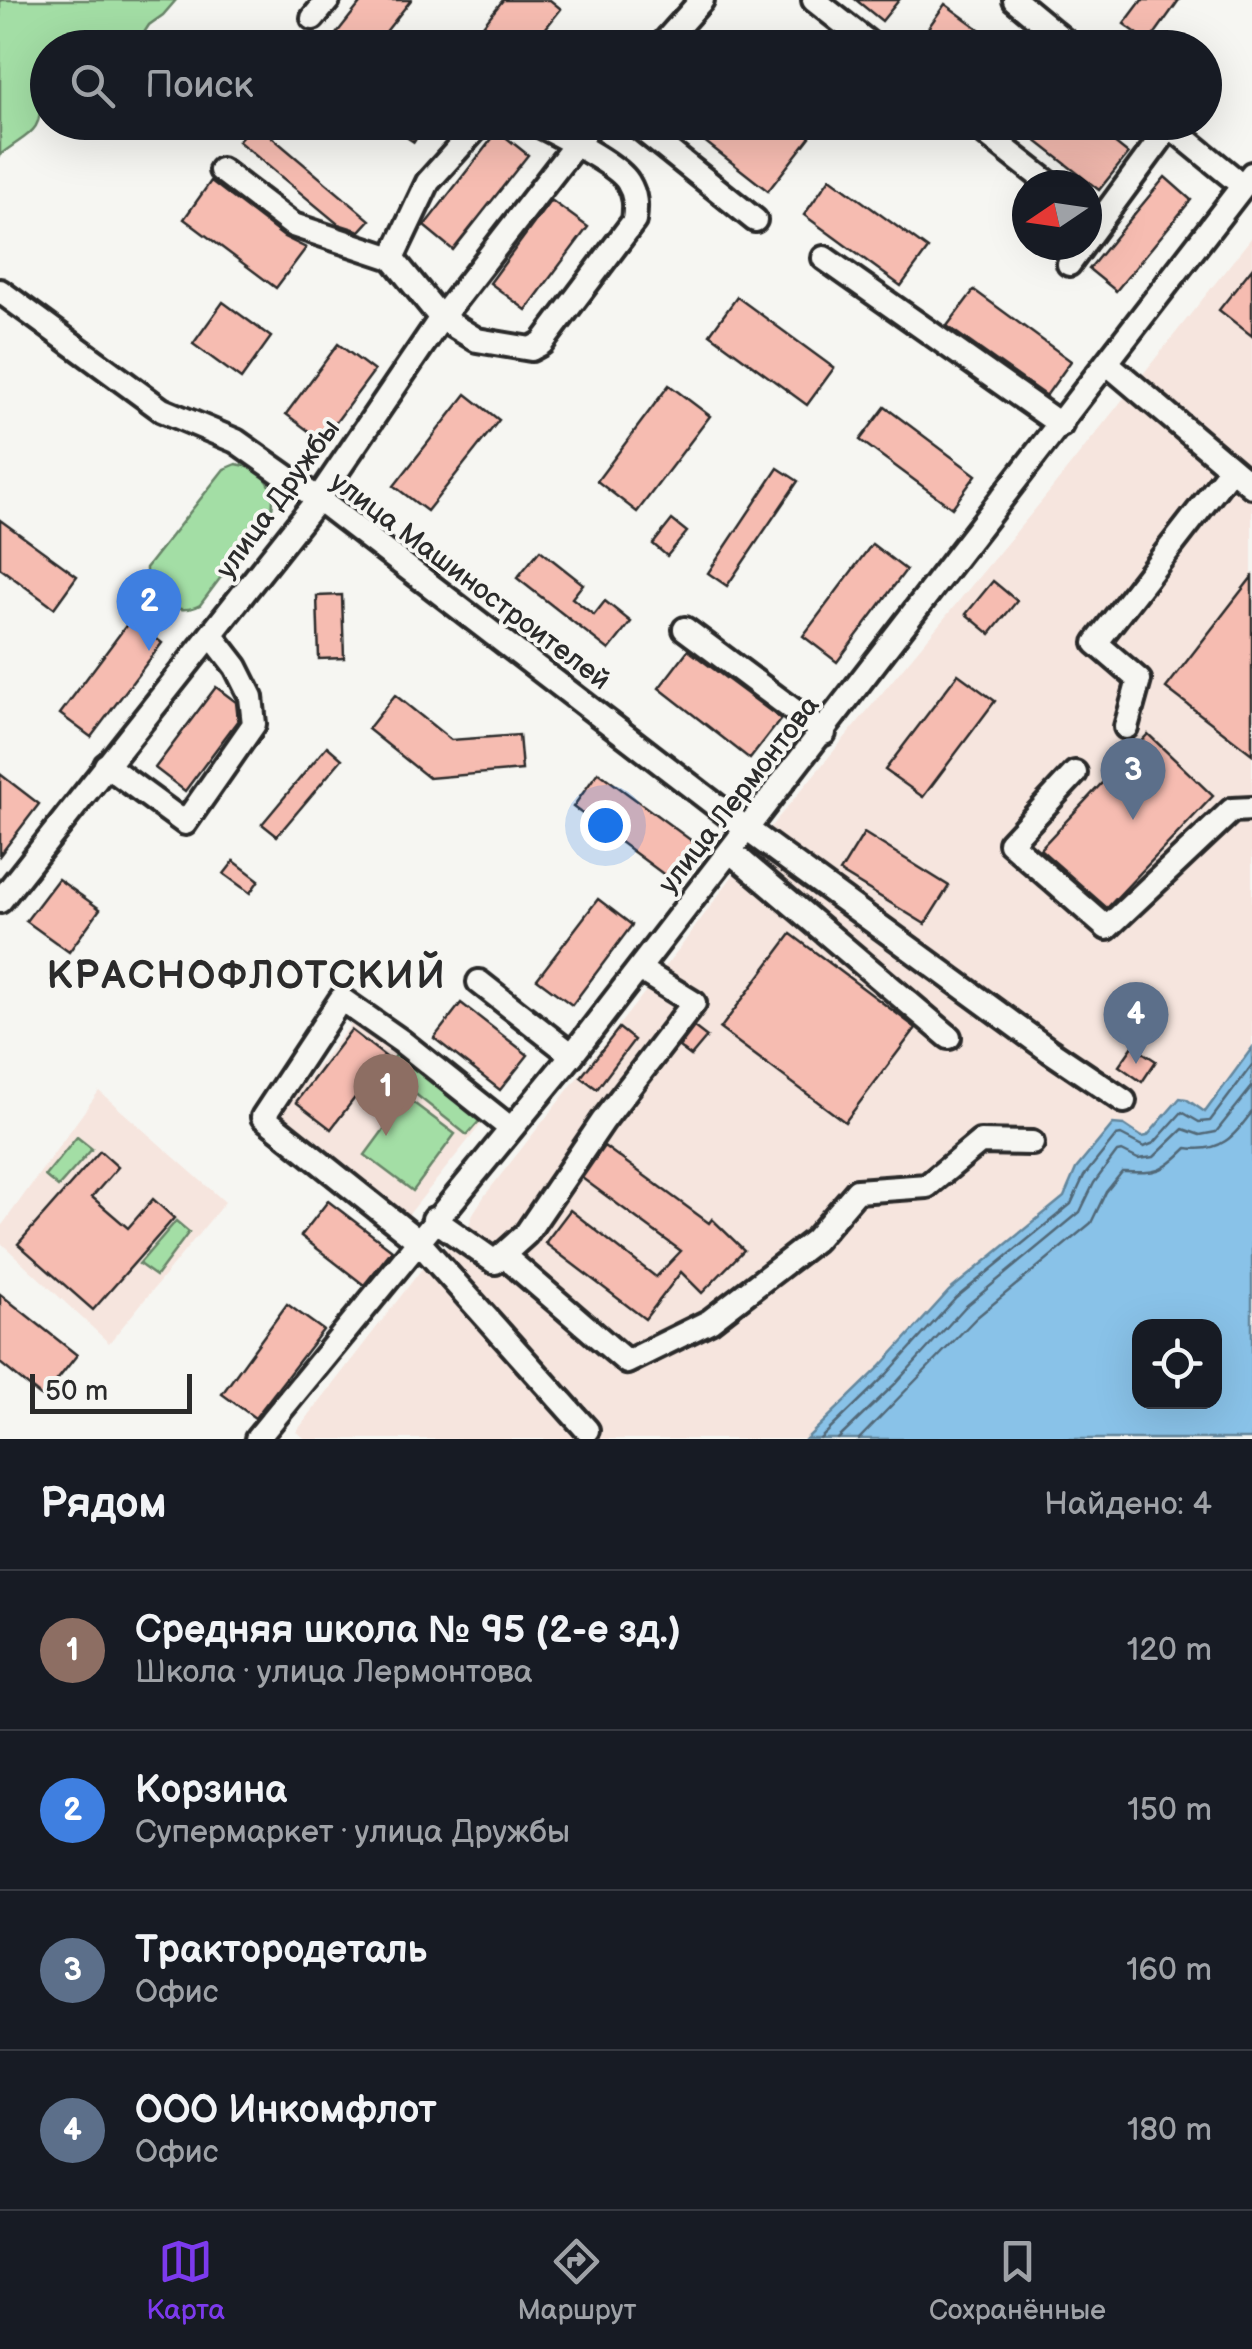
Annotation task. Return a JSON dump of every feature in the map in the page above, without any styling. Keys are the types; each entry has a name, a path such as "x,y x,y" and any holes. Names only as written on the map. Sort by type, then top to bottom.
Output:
{"street":[{"path":"675,30 702,0"},
{"path":"814,0 852,30"},
{"path":"1015,0 1051,30"},
{"path":"392,258 428,182 466,140"},
{"path":"221,170 293,225 392,258 442,318 477,340 531,349 542,343 634,221 636,202 627,179 568,140"},
{"name":"улица Дружбы","path":"0,901 318,499 442,318 579,140"},
{"path":"656,140 755,220"},
{"path":"994,140 1031,170"},
{"path":"1102,214 1156,140"},
{"path":"1191,140 1248,180"},
{"name":"улица Лермонтова","path":"257,1439 572,1055 1248,180"},
{"path":"824,258 1061,425"},
{"name":"улица Машиностроителей","path":"0,291 162,410 236,442 318,499 748,830 1124,1101"},
{"path":"1108,364 1252,486"},
{"path":"1126,727 1139,680 1096,644 1231,469"},
{"path":"685,629 824,732"},
{"path":"106,765 185,823 254,724 251,697 236,666 212,636"},
{"path":"1075,773 1010,844 1107,928 1232,810 1252,809"},
{"path":"731,852 949,1037"},
{"path":"434,1219 495,1262 526,1234 603,1121 694,1003 639,969"},
{"path":"479,982 572,1055"},
{"path":"510,1128 340,999 263,1117 417,1240 587,1430"},
{"path":"503,1255 627,1362 710,1320 815,1240 857,1191 927,1186 980,1142 1032,1144"}],"shaded area":[{"path":"1252,237 1252,1048 1205,1112 1186,1099 1142,1137 1124,1125 1113,1125 1076,1169 1064,1197 949,1291 880,1367 806,1439 306,1439 296,1432 424,1266 466,1232 485,1195 682,945 753,848 1046,496"},
{"path":"356,1018 486,1118 406,1218 276,1118"},
{"path":"99,1091 225,1202 109,1343 0,1242 0,1228"}],"green space":[{"path":"0,0 176,0 146,30 30,30 30,133 0,155"},
{"path":"236,464 265,478 272,491 272,509 200,605 190,609 172,607 150,588 146,568 224,469"},
{"path":"396,1055 481,1119 467,1135 399,1081 375,1109 365,1101"},
{"path":"407,1098 455,1134 413,1191 365,1155"},
{"path":"77,1137 92,1149 58,1187 45,1176"},
{"path":"176,1221 189,1232 156,1276 139,1264"}],"water":[{"path":"1252,1048 1252,1439 806,1439 880,1367 949,1291 1064,1197 1076,1169 1113,1124 1147,1136 1180,1098 1205,1112"}],"building":[{"path":"363,0 411,0 387,30 339,30"},
{"path":"503,0 550,0 561,9 544,30 479,30"},
{"path":"856,0 899,0 882,21"},
{"path":"1142,0 1179,0 1158,30 1132,30 1124,24"},
{"path":"945,4 980,30 927,30"},
{"path":"275,140 370,220 360,231 338,224 238,141"},
{"path":"491,140 509,140 528,155 453,250 424,226"},
{"path":"703,140 808,140 768,191"},
{"path":"1035,140 1110,140 1128,154 1102,186 1102,170 1073,170"},
{"path":"1165,177 1191,200 1116,291 1089,269 1096,260 1102,260 1102,253"},
{"path":"830,178 928,249 901,286 804,215"},
{"path":"211,181 284,237 306,248 276,288 184,219"},
{"path":"551,200 588,227 526,310 490,283"},
{"path":"1252,268 1252,336 1219,310"},
{"path":"974,290 1071,361 1046,396 947,326"},
{"path":"737,297 834,368 807,405 710,334"},
{"path":"223,302 271,337 241,379 193,344"},
{"path":"338,344 374,371 322,441 286,414"},
{"path":"669,385 710,416 637,512 597,481"},
{"path":"466,394 499,420 427,511 394,486"},
{"path":"885,407 976,475 952,508 860,440"},
{"path":"778,468 798,481 727,586 708,573"},
{"path":"0,520 77,576 54,608 0,568"},
{"path":"672,520 687,532 667,556 653,544"},
{"path":"872,544 906,570 837,662 803,636"},
{"path":"540,550 583,584 572,598 594,615 605,601 631,622 609,650 517,578"},
{"path":"1252,577 1252,754 1166,688"},
{"path":"993,581 1017,601 990,634 966,614"},
{"path":"342,595 344,658 319,659 317,596"},
{"path":"131,619 162,643 91,737 60,714"},
{"path":"688,650 781,719 750,759 659,688"},
{"path":"958,674 995,701 923,797 885,770"},
{"path":"216,687 236,702 238,720 185,791 155,768"},
{"path":"395,695 451,740 519,735 522,770 429,778 368,729"},
{"path":"1148,734 1213,796 1107,908 1040,849"},
{"path":"327,746 342,759 277,836 262,824"},
{"path":"598,772 696,844 670,879 573,807"},
{"path":"0,774 39,804 0,855"},
{"path":"864,833 949,886 925,924 840,872"},
{"path":"234,861 259,880 250,893 224,874"},
{"path":"58,879 100,909 69,952 26,921"},
{"path":"598,899 632,925 572,1005 537,979"},
{"path":"791,934 916,1028 845,1122 720,1029"},
{"path":"461,1003 528,1055 500,1090 434,1038"},
{"path":"694,1027 707,1037 691,1056 679,1047"},
{"path":"619,1028 634,1040 597,1089 581,1077"},
{"path":"351,1030 386,1057 331,1129 296,1102"},
{"path":"1133,1046 1156,1061 1142,1082 1119,1066"},
{"path":"604,1146 709,1223 712,1219 744,1250 702,1293 681,1272 645,1319 545,1243 570,1210 656,1277 681,1251 582,1178"},
{"path":"100,1151 118,1167 92,1197 128,1228 153,1199 174,1218 93,1310 18,1244"},
{"path":"328,1201 392,1250 364,1285 301,1236"},
{"path":"0,1294 77,1355 43,1398 0,1363"},
{"path":"287,1304 323,1330 255,1418 222,1394"}],"place":[{"name":"Корзина","path":"149,651"},
{"name":"Трактородеталь","path":"1133,820"},
{"name":"ООО Инкомфлот","path":"1136,1064"},
{"name":"Средняя школа № 95 (2-е зд.)","path":"386,1136"}],"district":[{"name":"КРАСНОФЛОТСКИЙ","path":"247,975"}]}
